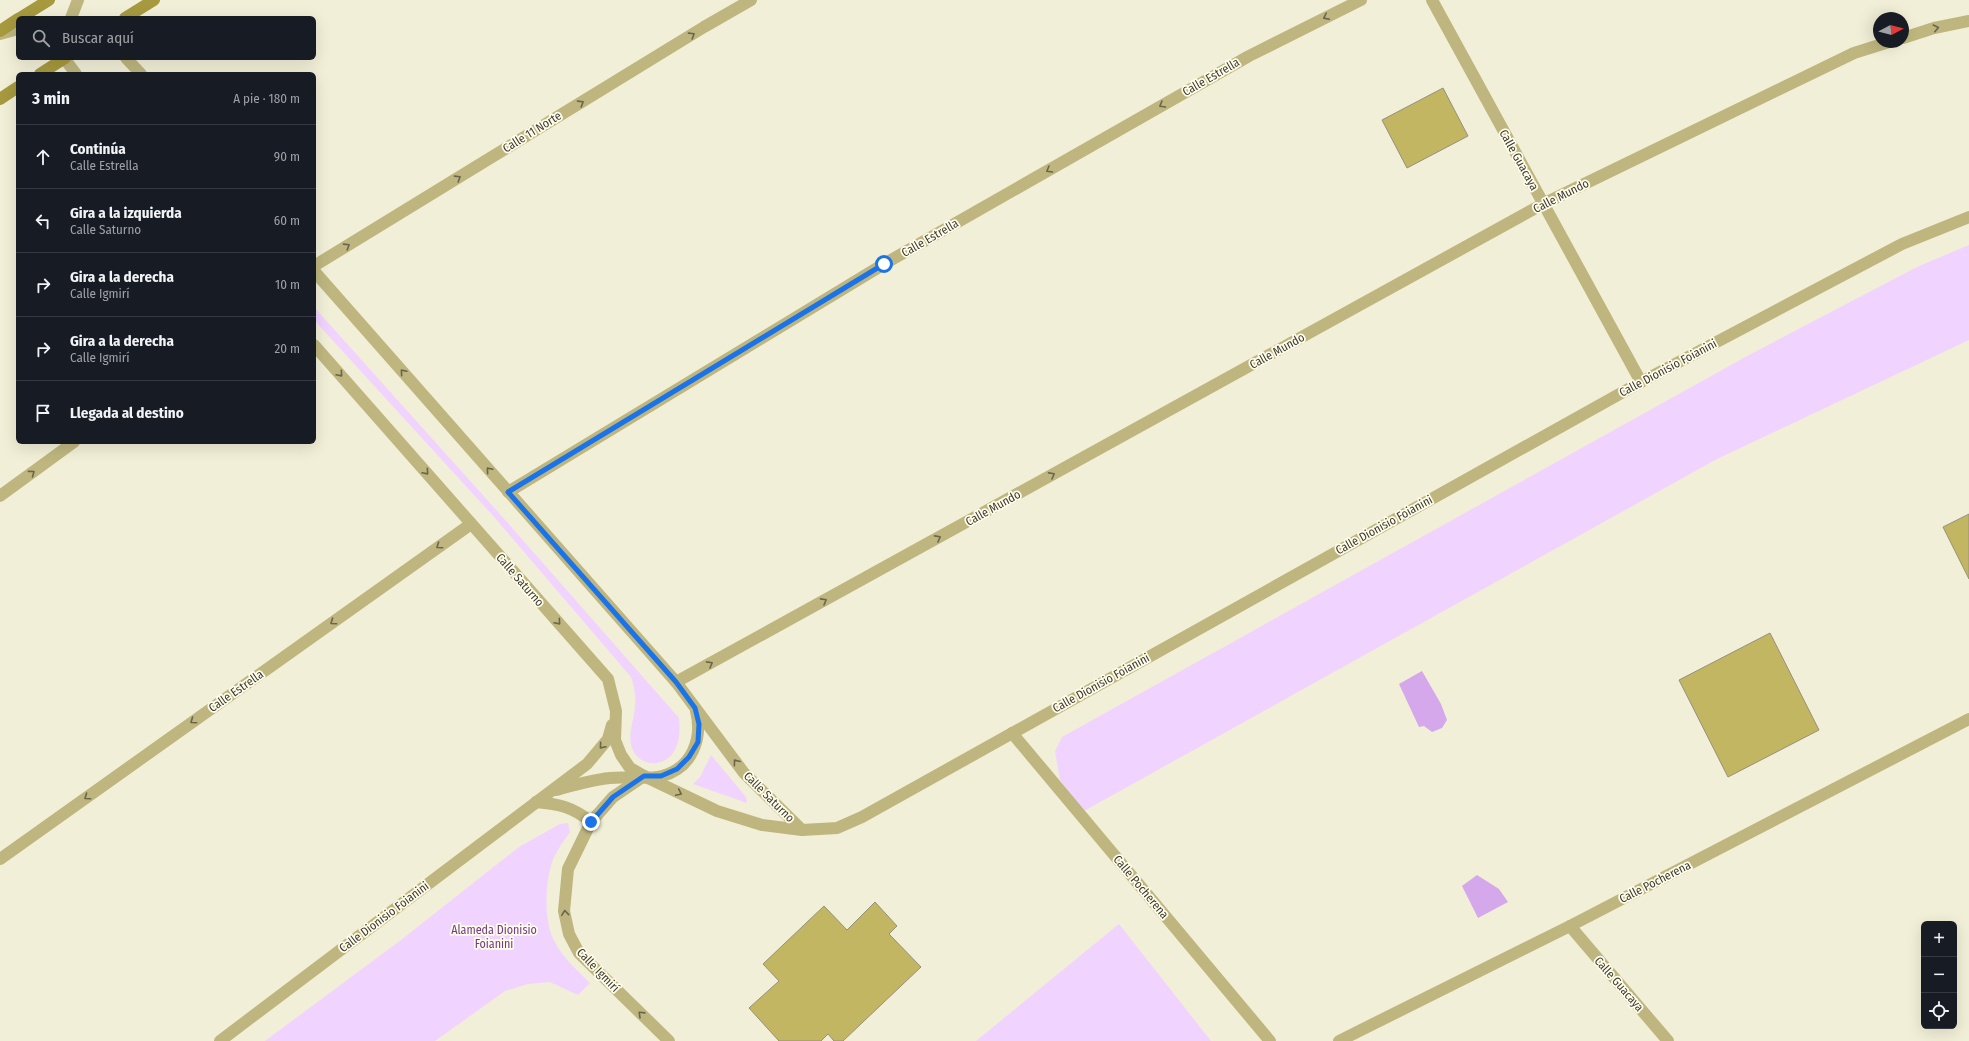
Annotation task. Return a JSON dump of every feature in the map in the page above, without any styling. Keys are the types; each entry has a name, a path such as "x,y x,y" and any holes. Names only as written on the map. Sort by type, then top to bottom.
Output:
{"main road":[{"path":"24,16 49,0"},
{"path":"128,16 154,0"},
{"path":"0,32 16,21"},
{"path":"43,72 61,60"},
{"path":"0,99 16,89"}],"street":[{"path":"72,16 78,0"},
{"name":"Calle 11 Norte","path":"316,265 697,31 751,0"},
{"name":"Calle Estrella","path":"508,492 884,264 1249,56 1361,0"},
{"name":"Calle Guacaya","path":"1432,0 1640,382"},
{"path":"1909,36 1934,28 1969,21"},
{"path":"0,32 16,29"},
{"name":"Calle Mundo","path":"676,682 1543,204 1854,53 1873,47"},
{"path":"66,60 74,72"},
{"path":"128,60 139,72"},
{"name":"Calle Dionisio Foianini","path":"802,830 838,828 862,817 1640,382 1902,244 1969,217"},
{"name":"Calle Saturno","path":"316,272 676,682 744,773 802,830"},
{"name":"Calle Saturno","path":"316,347 608,679 616,711 615,740 621,755 630,768 717,811 762,825 802,830"},
{"path":"0,496 71,444"},
{"name":"Calle Estrella","path":"0,859 471,524"},
{"path":"644,776 661,776 677,769 689,757 698,742 699,724 695,708"},
{"name":"Calle Dionisio Foianini","path":"220,1041 587,764 608,739 616,711"},
{"name":"Calle Pocherena","path":"1339,1041 1570,926 1969,719"},
{"name":"Calle Pocherena","path":"1012,733 1270,1041"},
{"name":"Calle Dionisio Foianini","path":"548,793 585,782 611,778 644,776"},
{"name":"Calle Igmirí","path":"644,776 613,797 591,822 568,869 564,911 569,934 579,953 669,1041"},
{"path":"536,802 566,807 579,812 591,822"},
{"name":"Calle Guacaya","path":"1570,926 1668,1041"}],"green space":[{"path":"1969,245 1969,340 1717,459 1084,811 1060,780 1055,751 1062,737 1749,355 1917,267"},
{"path":"316,309 507,522 679,718 678,742 675,750 667,759 662,762 651,763 646,762 636,755 630,737 635,710 634,690 631,677 495,518 316,322"},
{"path":"711,755 746,797 747,803 693,784 700,777"},
{"name":"Alameda Dionisio Foianini","path":"568,823 570,832 551,864 547,887 547,908 549,928 556,944 567,960 590,983 578,995 550,982 528,984 505,991 435,1041 265,1041 401,940 519,847 560,824"},
{"path":"1119,924 1211,1041 976,1041"}],"shaded area":[{"path":"1422,671 1441,704 1447,720 1442,728 1432,732 1424,726 1419,727 1399,684"},
{"path":"1477,875 1499,889 1508,902 1478,918 1462,886"}],"building":[{"path":"1443,88 1468,136 1407,168 1382,120"},
{"path":"1969,514 1969,579 1943,527"},
{"path":"1770,633 1819,730 1728,777 1679,680"},
{"path":"875,902 897,926 889,934 921,967 843,1041 834,1041 828,1034 821,1041 779,1041 749,1008 779,981 763,964 824,906 847,930"}],"route":[{"path":"591,822 613,797 644,776 661,776 677,769 689,757 698,742 699,724 695,708 676,682 508,492 884,264"}]}
